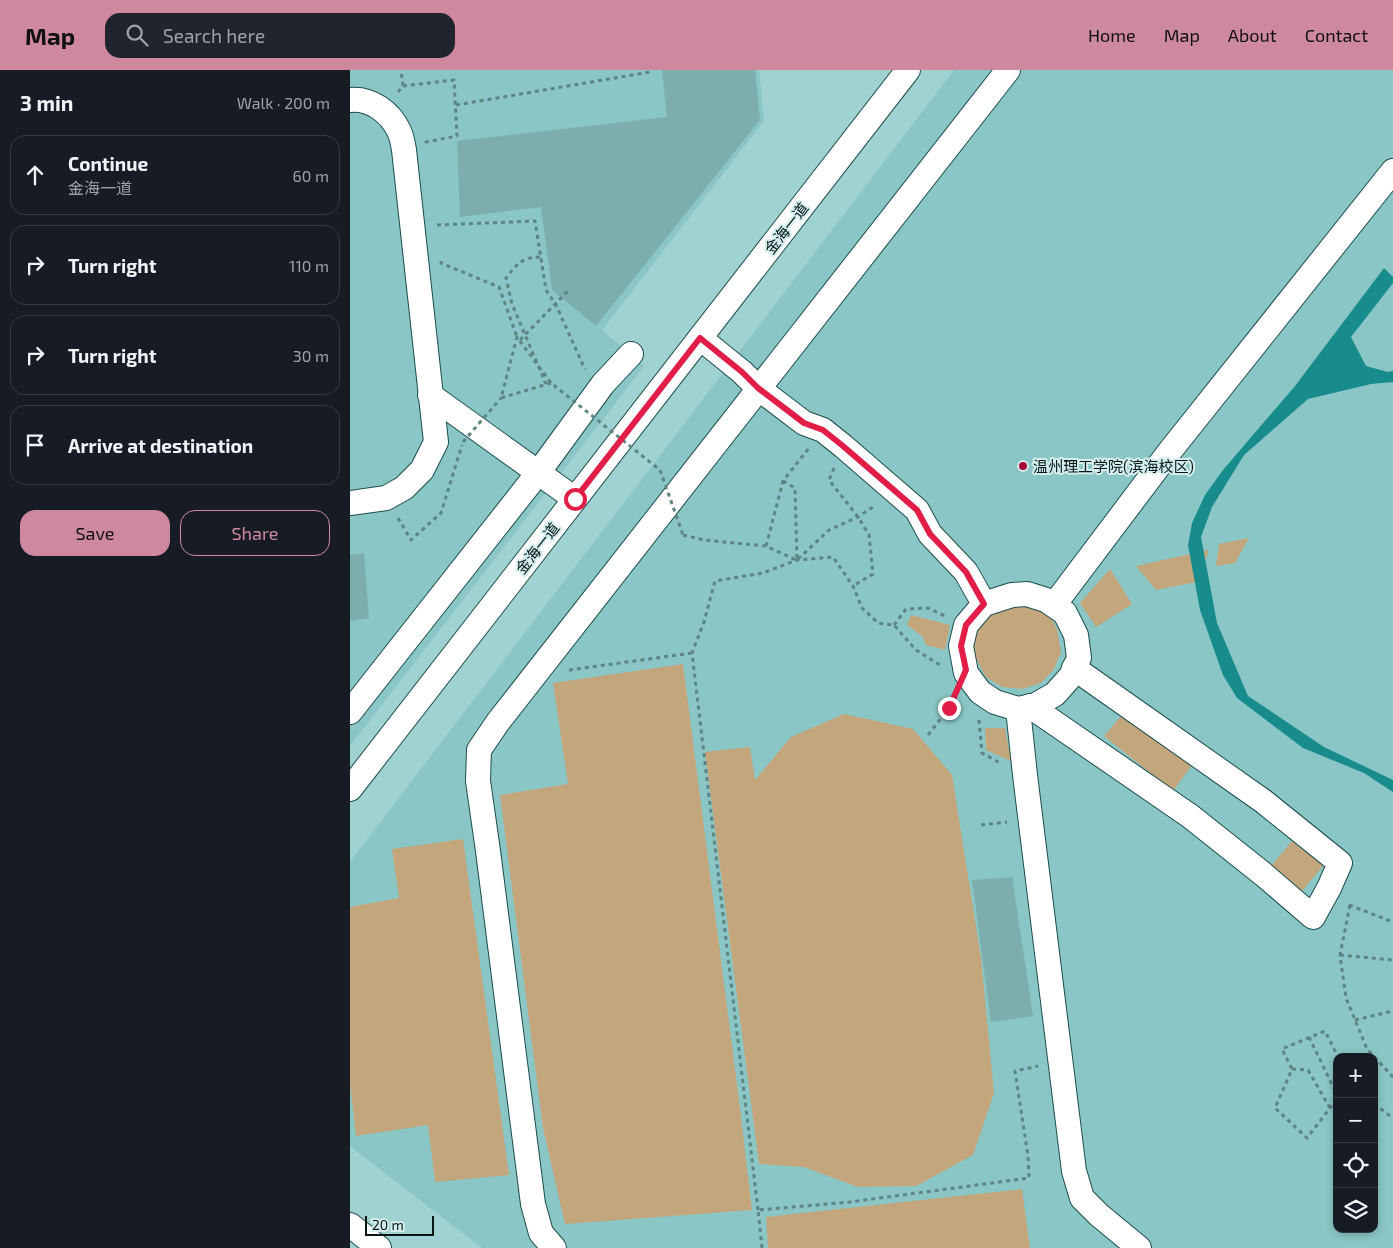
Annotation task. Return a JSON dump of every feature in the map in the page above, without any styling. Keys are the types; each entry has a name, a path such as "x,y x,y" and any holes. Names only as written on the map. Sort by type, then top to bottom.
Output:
{"street":[{"name":"金海一道","path":"350,789 908,70"},
{"path":"554,1248 541,1234 533,1204 478,781 479,750 535,674 1008,70"},
{"path":"350,100 374,104 390,116 399,132 404,150 436,442 422,470 404,488 386,498 350,503"},
{"path":"1054,606 1176,443 1393,171"},
{"path":"700,338 742,372 758,388 804,423 823,430 917,510 930,534 966,572 984,604"},
{"path":"350,712 538,473 603,384 631,354"},
{"path":"430,395 575,499"},
{"path":"1027,594 1046,600 1054,606 1065,613 1076,635 1079,658 1071,676 1055,694 1036,705 1024,707 995,702 980,692 966,673 961,646 966,625 984,604 1012,595 1027,594"},
{"path":"1024,707 1190,816 1264,874 1313,917 1340,863 1264,801 1074,668"},
{"path":"1024,707 1025,775 1074,1171 1082,1198 1099,1216 1139,1248"},
{"path":"350,1225 379,1248"}],"path":[{"path":"401,70 403,86 454,80 457,136 426,142 427,150"},
{"path":"456,105 650,72"},
{"path":"435,217 436,225 535,221 546,290 556,305 582,365 603,384"},
{"path":"440,254 441,263 499,287 519,338 551,382 660,470 683,535 704,540 758,544 797,560"},
{"path":"540,257 530,257 517,264 506,278 512,304 546,384"},
{"path":"386,498 411,540 441,513 463,442 501,398 519,338 568,291"},
{"path":"501,398 551,382"},
{"path":"766,546 783,481 823,430"},
{"path":"843,446 829,480 858,517 869,535 873,574 853,586"},
{"path":"783,481 795,488 797,560"},
{"path":"797,560 829,530 858,517 883,501 903,498"},
{"path":"762,1248 692,653 704,622 715,580 763,573 797,560 833,558 853,586 862,608 878,623 894,625 916,650 944,667 966,670 949,708 928,735"},
{"path":"894,625 906,609 928,608 966,625"},
{"path":"535,674 692,653"},
{"path":"980,692 979,729 982,753 1025,775"},
{"path":"1393,922 1350,906 1340,955 1346,998 1367,1049 1393,1077"},
{"path":"1340,955 1393,960"},
{"path":"1355,1020 1393,1011"},
{"path":"1292,1069 1282,1049 1325,1031 1336,1053"},
{"path":"1309,1038 1333,1089"},
{"path":"758,1210 850,1202 1030,1178 1015,1071 1061,1061"},
{"path":"1292,1069 1275,1108 1307,1138 1336,1098"},
{"path":"1292,1069 1308,1070 1330,1108"},
{"path":"1378,1107 1393,1118"}],"shaded area":[{"path":"350,70 759,70 764,121 602,330 644,366 350,746"},
{"name":"温州理工学院(滨海校区)","path":"954,70 1393,70 1393,1248 482,1248 350,1146 350,862"},
{"path":"1384,268 1393,277 1393,283 1351,337 1366,366 1388,372 1393,371 1393,382 1371,384 1308,399 1244,455 1212,507 1201,537 1217,623 1248,696 1324,747 1393,780 1393,792 1364,773 1303,748 1237,698 1223,675 1200,610 1188,545 1192,523 1205,495 1223,470 1295,386"},
{"path":"1249,538 1235,563 1216,566 1219,544"},
{"path":"1209,550 1196,582 1156,590 1136,566"},
{"path":"1110,569 1132,604 1096,627 1080,603"},
{"path":"1016,604 1032,607 1049,614 1057,629 1061,652 1054,669 1041,683 1022,689 1002,687 986,677 974,655 973,631 989,612"},
{"path":"911,615 950,625 945,650 926,645 923,637 907,625"},
{"path":"683,664 752,1210 565,1224 543,1128 500,795 568,784 553,683"},
{"path":"1127,709 1192,765 1173,791 1104,736"},
{"path":"844,714 913,729 952,775 981,958 994,1093 973,1155 916,1186 858,1187 804,1167 759,1164 705,752 750,747 755,780 791,737"},
{"path":"985,728 1005,728 1011,761 986,750"},
{"path":"463,839 509,1175 435,1182 428,1125 356,1136 350,1084 350,907 399,898 392,849"},
{"path":"1292,841 1323,866 1302,891 1272,865"},
{"path":"1022,1189 1030,1248 768,1248 766,1217"}],"building":[{"path":"662,70 755,70 760,120 596,326 552,290 541,207 460,217 457,141 667,117"},
{"path":"364,553 369,618 350,621 350,555"},
{"path":"1012,877 1033,1016 991,1022 972,880"}],"place":[{"name":"温州理工学院(滨海校区)","path":"1023,466"}],"route":[{"path":"575,499 700,338 742,372 758,388 804,423 823,430 917,510 930,534 966,572 984,604 966,625 961,646 966,670 949,708"}]}
